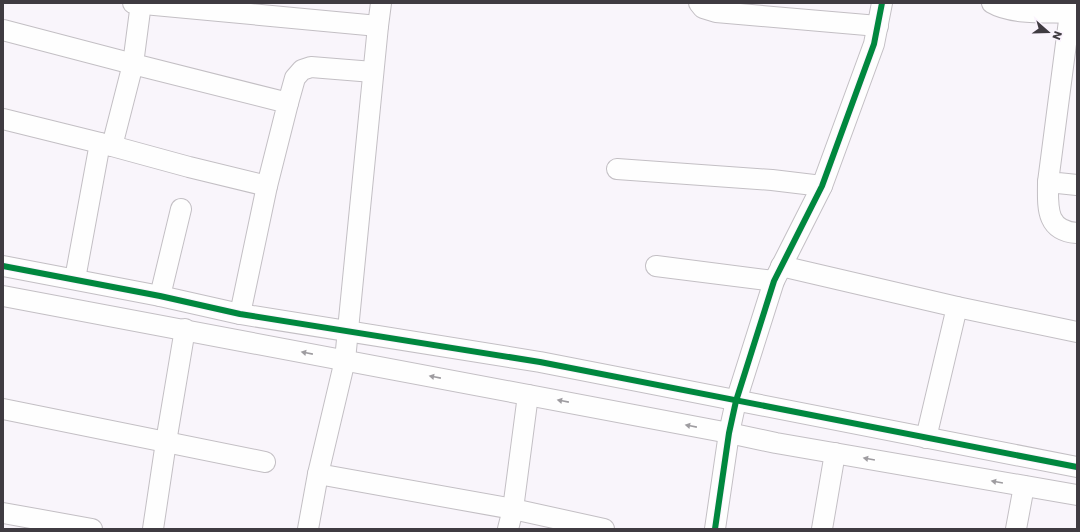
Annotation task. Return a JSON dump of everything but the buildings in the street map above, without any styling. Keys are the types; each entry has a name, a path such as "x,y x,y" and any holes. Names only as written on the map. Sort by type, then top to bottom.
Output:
{"street":[{"path":"75,279 106,144 133,64 138,3 378,26"},
{"path":"308,529 318,474 345,360 381,3"},
{"path":"699,3 703,8 716,12 878,26"},
{"path":"715,529 729,433 736,401 777,274 822,186 874,44 882,3"},
{"path":"992,3 1012,11 1073,13 1048,182 1048,212 1054,223 1060,228 1077,233"},
{"path":"3,30 288,103"},
{"path":"240,314 267,186 288,103 296,78 302,70 311,67 373,72"},
{"path":"3,119 267,186"},
{"path":"617,169 772,180 822,186"},
{"path":"1048,182 1077,184"},
{"path":"160,296 181,209"},
{"path":"3,266 160,296 240,314 540,362 1077,467"},
{"path":"656,266 777,274 957,307 1077,332"},
{"path":"3,296 185,329 835,454 1077,495"},
{"path":"926,438 957,307"},
{"path":"153,529 185,329"},
{"path":"508,529 513,509 528,395"},
{"path":"3,409 265,462"},
{"path":"822,529 835,454"},
{"path":"318,474 513,509 604,529"},
{"path":"1016,529 1024,486"},
{"path":"3,513 92,529"}],"cycle path":[{"path":"715,529 729,433 736,401 774,281 822,186 874,44 882,3"},
{"path":"3,266 160,296 240,314 540,362 1077,467"}]}
